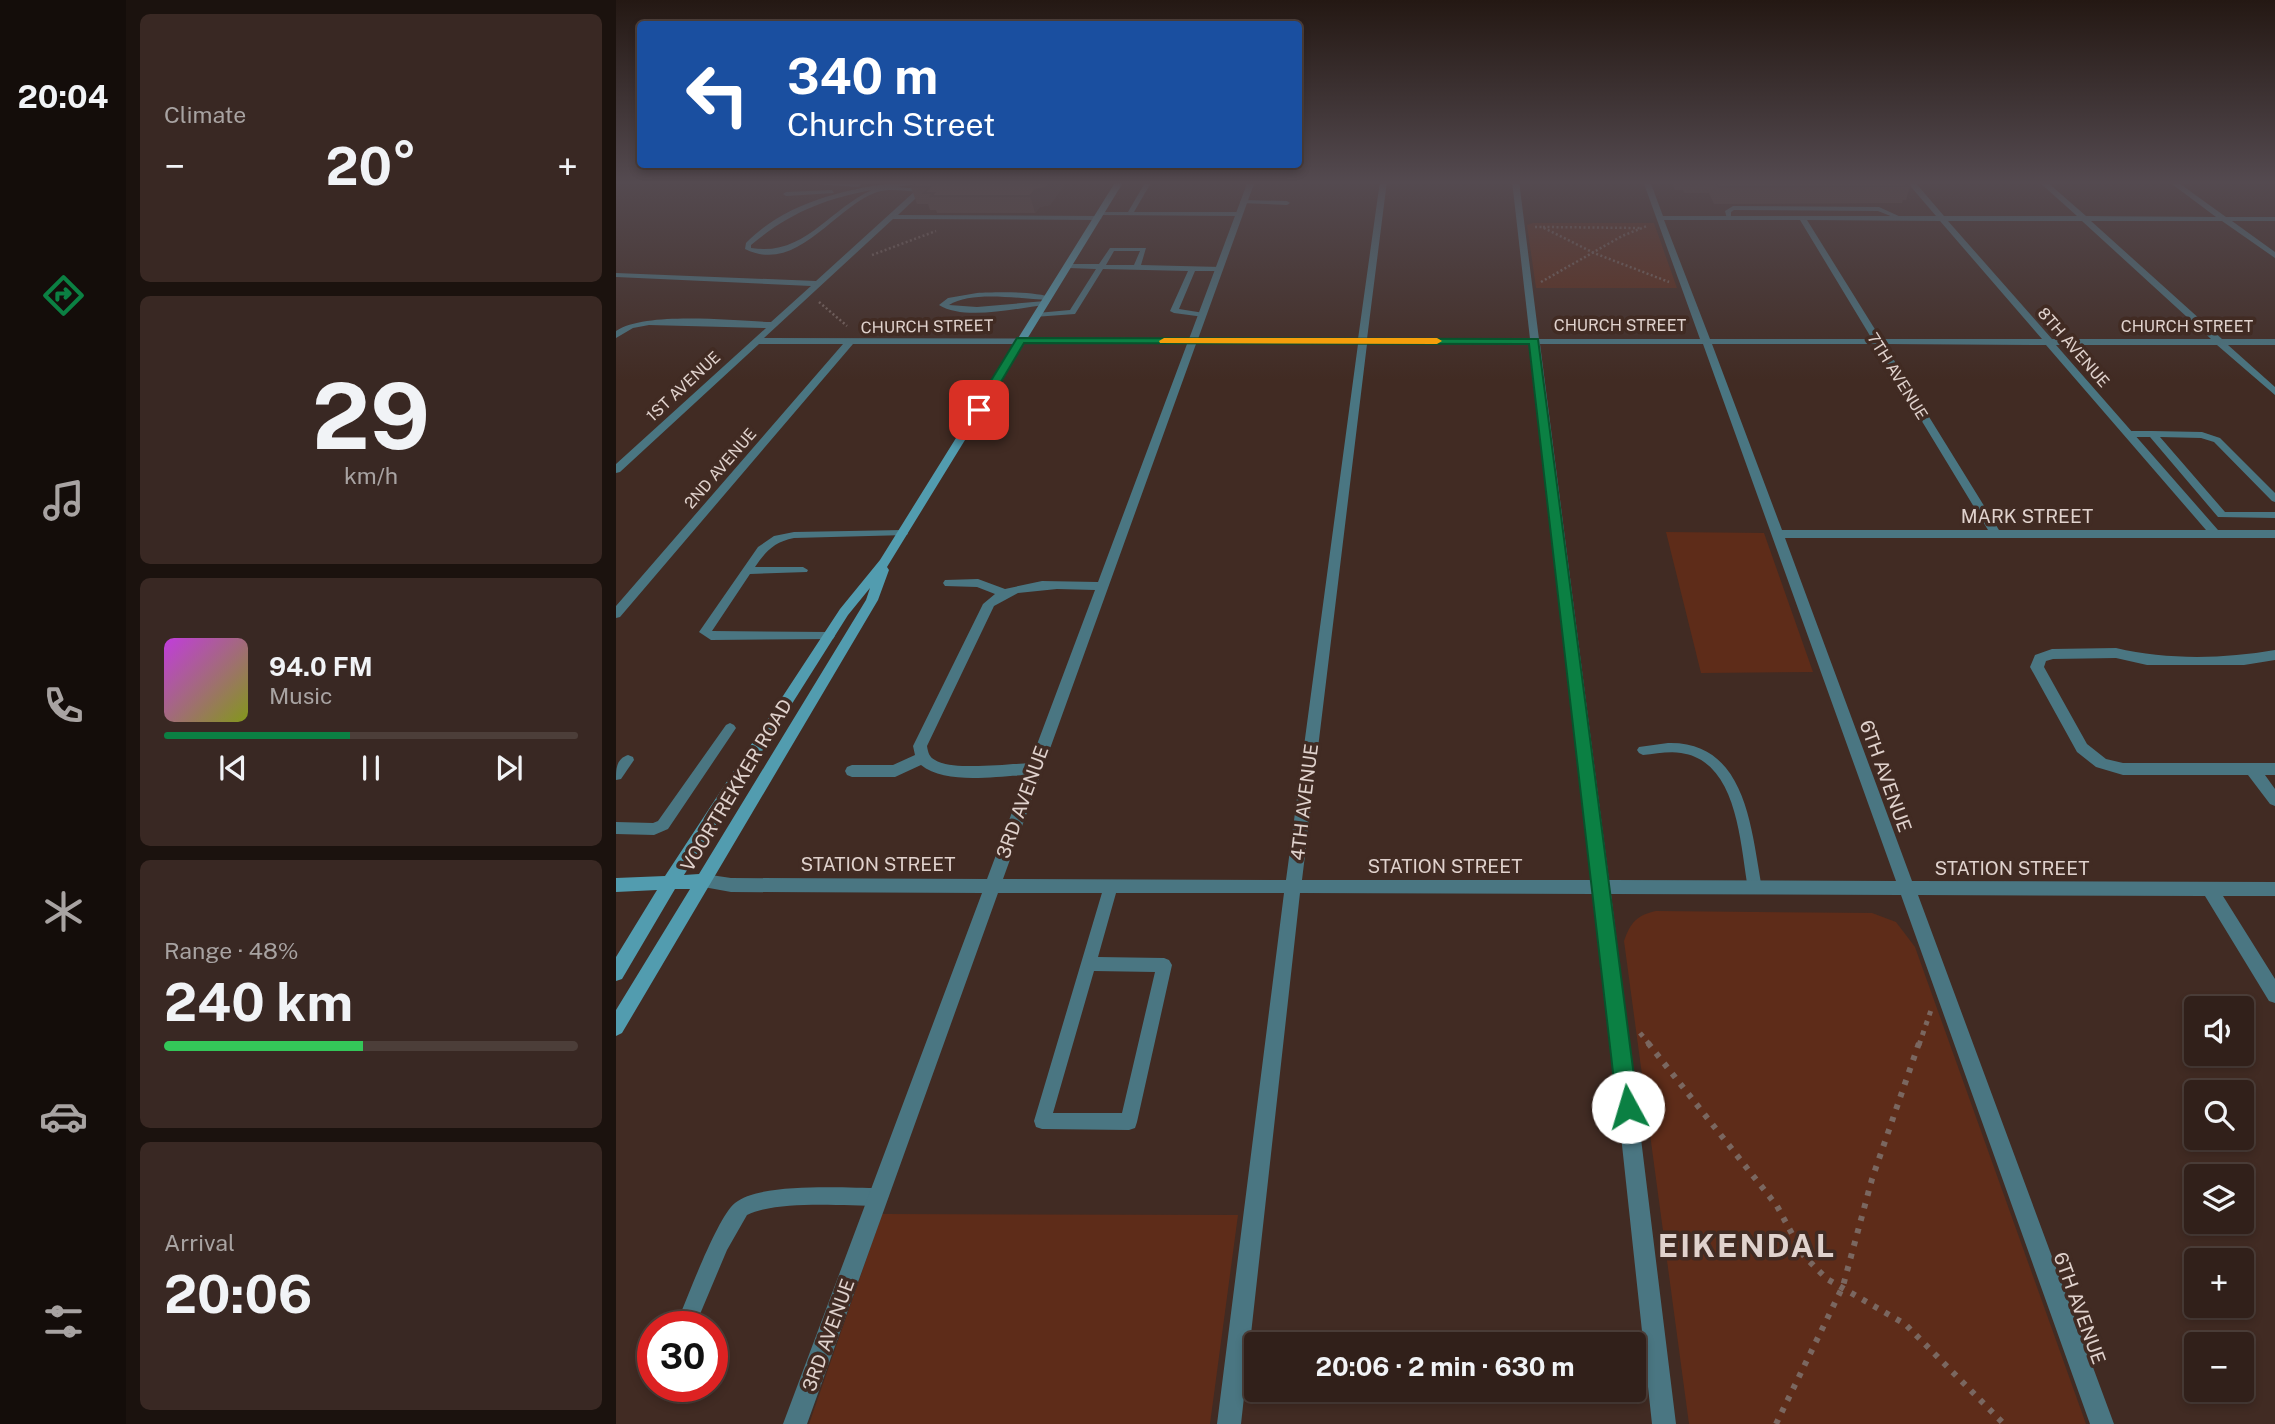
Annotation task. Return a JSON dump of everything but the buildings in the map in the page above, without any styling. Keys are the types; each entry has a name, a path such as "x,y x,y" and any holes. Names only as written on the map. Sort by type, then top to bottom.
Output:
{"main road":[{"name":"VOORTREKKER ROAD","path":"616,973 671,881 829,636 852,601 885,562 1080,247"},
{"name":"VOORTREKKER ROAD","path":"616,1027 872,600 885,562"},
{"name":"STATION STREET","path":"616,885 704,881"}],"street":[{"path":"616,275 817,284 857,247"},
{"name":"3RD AVENUE","path":"795,1424 1226,247"},
{"name":"4TH AVENUE","path":"1228,1424 1375,247"},
{"path":"1523,247 1602,887 1664,1424"},
{"name":"6TH AVENUE","path":"1671,247 2102,1424"},
{"name":"7TH AVENUE","path":"1820,247 1995,533"},
{"name":"8TH AVENUE","path":"1967,247 2215,534"},
{"path":"2115,247 2275,392"},
{"name":"1ST AVENUE","path":"616,470 817,284"},
{"path":"616,335 631,326 649,322 772,326"},
{"name":"CHURCH STREET","path":"756,341 2275,342"},
{"name":"2ND AVENUE","path":"616,614 849,343"},
{"name":"MARK STREET","path":"1778,534 2275,534"},
{"path":"949,583 978,583 1003,593"},
{"path":"922,758 922,740 989,604 1003,593 1024,586 1101,586"},
{"path":"2275,654 2244,660 2147,660 2116,653 2052,654 2045,655 2037,662 2038,672 2082,748 2101,763 2123,769 2275,769"},
{"path":"922,758 934,767 943,769 1034,769"},
{"path":"852,771 895,771 922,758"},
{"path":"2252,769 2275,800"},
{"name":"STATION STREET","path":"704,881 731,885 2275,890"},
{"path":"2210,889 2275,995"}],"lane":[{"path":"748,247 766,251 787,247"},
{"path":"1037,315 1072,312 1112,249 1144,249 1137,267"},
{"path":"1069,265 1218,269"},
{"path":"1193,268 1174,311 1201,315"},
{"path":"965,296 1047,300 985,309 951,309 943,305 952,298 965,296"},
{"path":"2129,434 2202,435 2217,440 2275,499"},
{"path":"2152,434 2222,515 2275,515"},
{"path":"829,636 706,635 707,628 746,571 770,542 786,536 903,533"},
{"path":"746,571 803,570"},
{"path":"616,828 654,829 663,825 730,728"},
{"path":"1643,750 1682,748 1692,751 1705,757 1729,779 1735,794 1755,888"},
{"path":"616,775 628,760"},
{"path":"1089,964 1164,965 1129,1122 1042,1121 1111,886"},
{"path":"692,1311 733,1219 746,1205 766,1200 879,1197"}],"path":[{"path":"841,262 849,263 892,247"},
{"path":"1583,247 1686,289"},
{"path":"1527,285 1537,285 1603,247"},
{"path":"803,298 814,297 856,335 849,343"},
{"path":"1776,1424 1843,1286 1872,1179 1930,1010 1948,1004"},
{"path":"1618,1028 1640,1033 1777,1206 1804,1256 1827,1279 1905,1324 2004,1424"}],"shaded area":[{"path":"1530,247 1663,247 1677,288 1536,288"},
{"path":"1666,532 1764,533 1813,672 1701,673"},
{"path":"1656,911 1872,913 1896,922 1915,947 2086,1424 1689,1424 1624,941 1635,921"},
{"path":"882,1214 1238,1215 1210,1424 809,1424"}],"slow traffic":[{"path":"1164,341 1437,341"}],"district":[{"name":"EIKENDAL","path":"1747,1246"}],"route":[{"path":"979,410 1021,340 1534,341 1628,1107"}]}
